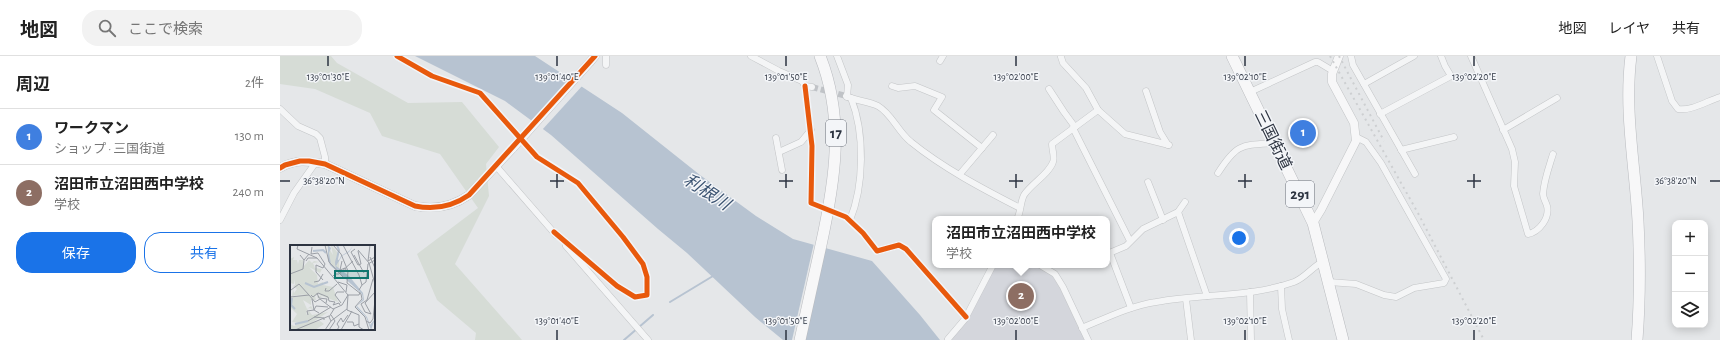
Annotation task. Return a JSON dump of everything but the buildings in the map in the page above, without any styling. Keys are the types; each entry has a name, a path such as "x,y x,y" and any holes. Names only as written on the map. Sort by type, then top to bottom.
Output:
{"highway":[{"name":"17","path":"800,340 824,209 834,174 835,121 832,95 820,56"},
{"name":"三国街道","path":"1232,56 1313,223 1324,261 1343,340"},
{"path":"1631,56 1628,94 1629,122 1638,221 1639,316 1637,340"}],"street":[{"path":"397,56 432,76 480,93 537,158 578,183 623,237 643,264 646,277 646,295 635,297 617,286 554,232"},
{"path":"606,56 606,65"},
{"path":"751,56 802,81 808,86 811,130 811,203 824,209"},
{"path":"837,56 848,86 848,97 856,114 860,154 860,180 854,212 848,219 863,233 877,251 899,245 906,249 966,316"},
{"path":"1313,223 1356,141 1354,123 1332,82 1333,71 1339,56"},
{"path":"1352,56 1353,65 1415,174"},
{"path":"1364,84 1414,56"},
{"path":"1380,114 1451,76 1441,56"},
{"path":"1471,56 1512,149 1515,162 1514,186 1528,234 1535,233 1542,226 1548,208 1543,195 1545,186 1544,181 1553,154"},
{"path":"1657,56 1672,100 1678,109 1684,110 1720,97"},
{"path":"1061,57 1063,63 1086,88 1098,110 1125,134 1169,145 1160,132 1146,91"},
{"path":"282,165 300,161 325,164 406,202 428,208 441,208 461,201 469,195 514,148 592,59"},
{"path":"1250,92 1315,62 1318,62 1333,71"},
{"path":"892,86 898,88 915,86 942,97 934,110 982,148"},
{"path":"1050,89 1074,127 1130,241"},
{"path":"848,97 878,106 892,120 906,138 922,151 992,194 1020,208"},
{"path":"1503,130 1557,98"},
{"path":"280,109 298,126 316,134 320,138 325,157 325,164"},
{"path":"1019,216 1023,197 1053,162 1052,144 1098,110"},
{"path":"779,152 801,142 811,130"},
{"path":"960,174 993,135"},
{"path":"1329,282 1356,284 1384,295 1396,297 1414,288 1444,283 1446,279 1381,163 1366,142 1356,137"},
{"path":"1401,150 1454,137"},
{"path":"776,138 782,170"},
{"path":"1218,173 1236,149 1250,145 1275,143"},
{"path":"280,220 294,193 316,162"},
{"path":"496,166 648,340"},
{"path":"1148,182 1162,220"},
{"path":"1110,253 1126,246 1143,229 1178,212 1185,202"},
{"path":"1178,212 1207,296"},
{"path":"1110,256 1131,308"},
{"path":"1082,328 1131,308 1158,301 1250,292 1282,286 1296,281 1317,264 1324,261"},
{"path":"948,339 966,316 991,268"},
{"path":"1045,268 1055,274 1088,340"},
{"path":"1282,286 1282,309 1289,340"},
{"path":"1250,292 1251,340"},
{"path":"1186,299 1191,340"}],"shaded area":[{"path":"280,56 331,56 337,63 408,103 462,102 499,147 486,164 489,196 455,264 522,340 475,340 476,333 437,300 417,254 478,208 440,154 382,136 370,113 315,89 280,84"},
{"path":"993,268 1041,268 1051,274 1060,288 1085,340 950,340"}],"water":[{"name":"利根川","path":"415,56 535,56 622,113 700,175 756,216 793,239 872,261 940,340 783,340 755,317 687,253 551,135 505,101"}],"pier":[{"path":"571,77 583,85 542,130 531,122"},
{"path":"814,243 825,246 803,340 792,340"}],"waterway":[{"path":"670,302 713,276"},
{"path":"624,340 653,315"}],"tunnel":[{"path":"812,87 846,96"},
{"path":"826,209 846,217"}],"railway":[{"path":"1330,56 1419,215 1484,340"},
{"path":"1339,56 1384,141"}],"cycle path":[{"path":"397,56 432,76 480,93 537,157 578,183 623,237 643,264 647,277 647,295 635,297 617,286 554,232"},
{"path":"280,168 300,161 325,164 415,206 429,208 450,205 469,195 595,56"},
{"path":"805,86 812,146 811,203 846,217 863,233 877,251 899,245 906,249 966,317"}],"place":[{"name":"ワークマン","path":"1303,133"},
{"name":"沼田市立沼田西中学校","path":"1021,296"}]}
